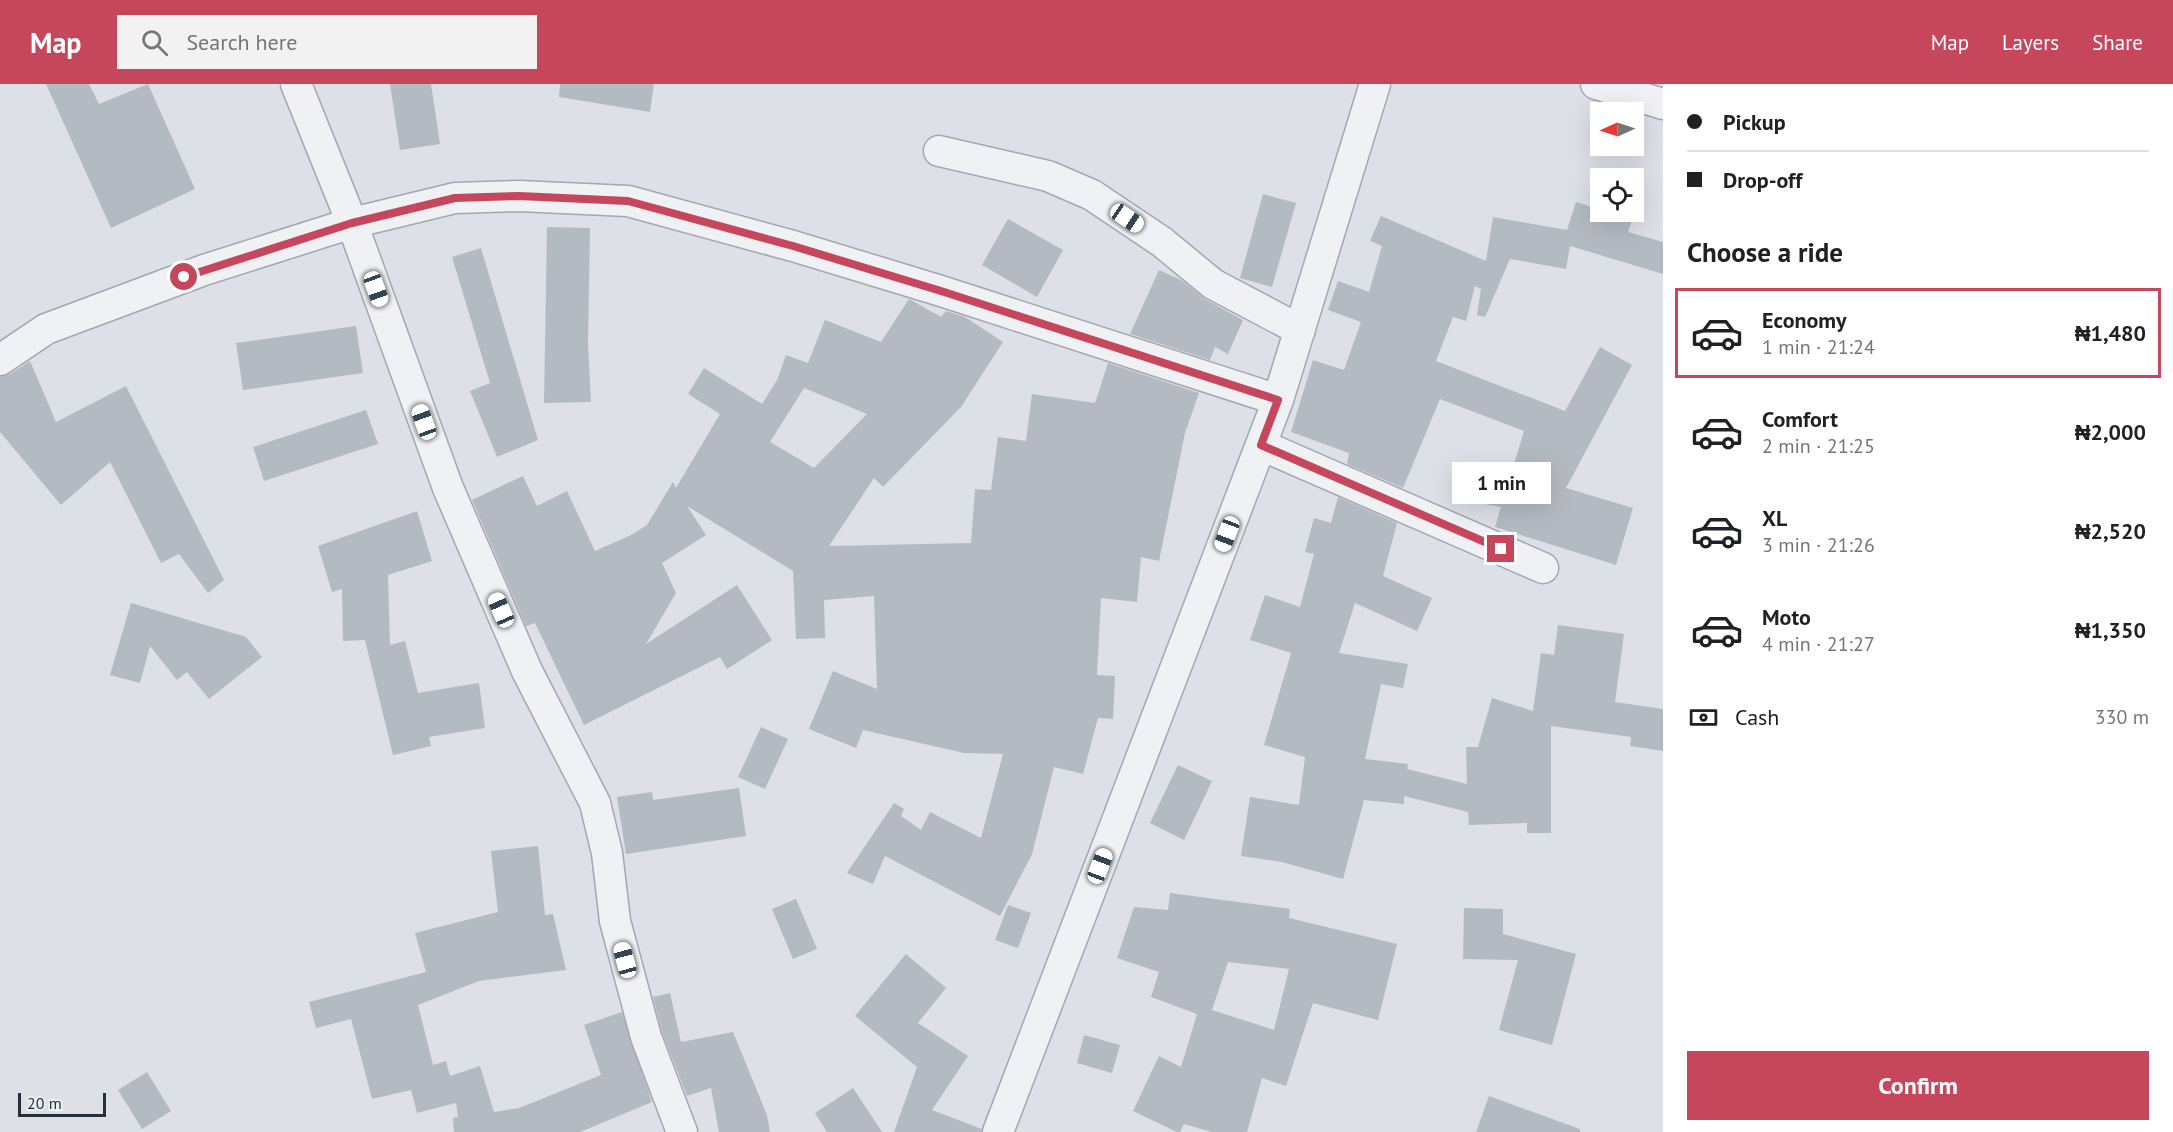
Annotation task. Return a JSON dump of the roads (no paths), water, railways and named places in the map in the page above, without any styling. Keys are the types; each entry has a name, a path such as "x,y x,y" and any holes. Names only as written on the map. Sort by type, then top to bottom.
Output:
{"street":[{"path":"296,84 352,223 453,498 527,671 595,803 607,853 615,921 640,1016 682,1132"},
{"path":"998,1132 1278,400 1375,84"},
{"path":"1596,84 1663,104"},
{"path":"939,151 1048,176 1092,195 1162,242 1213,284 1300,330"},
{"path":"0,360 46,329 204,270 352,223 455,198 519,196 628,201 793,246 941,291 1278,400"},
{"path":"1261,445 1543,568"}]}
